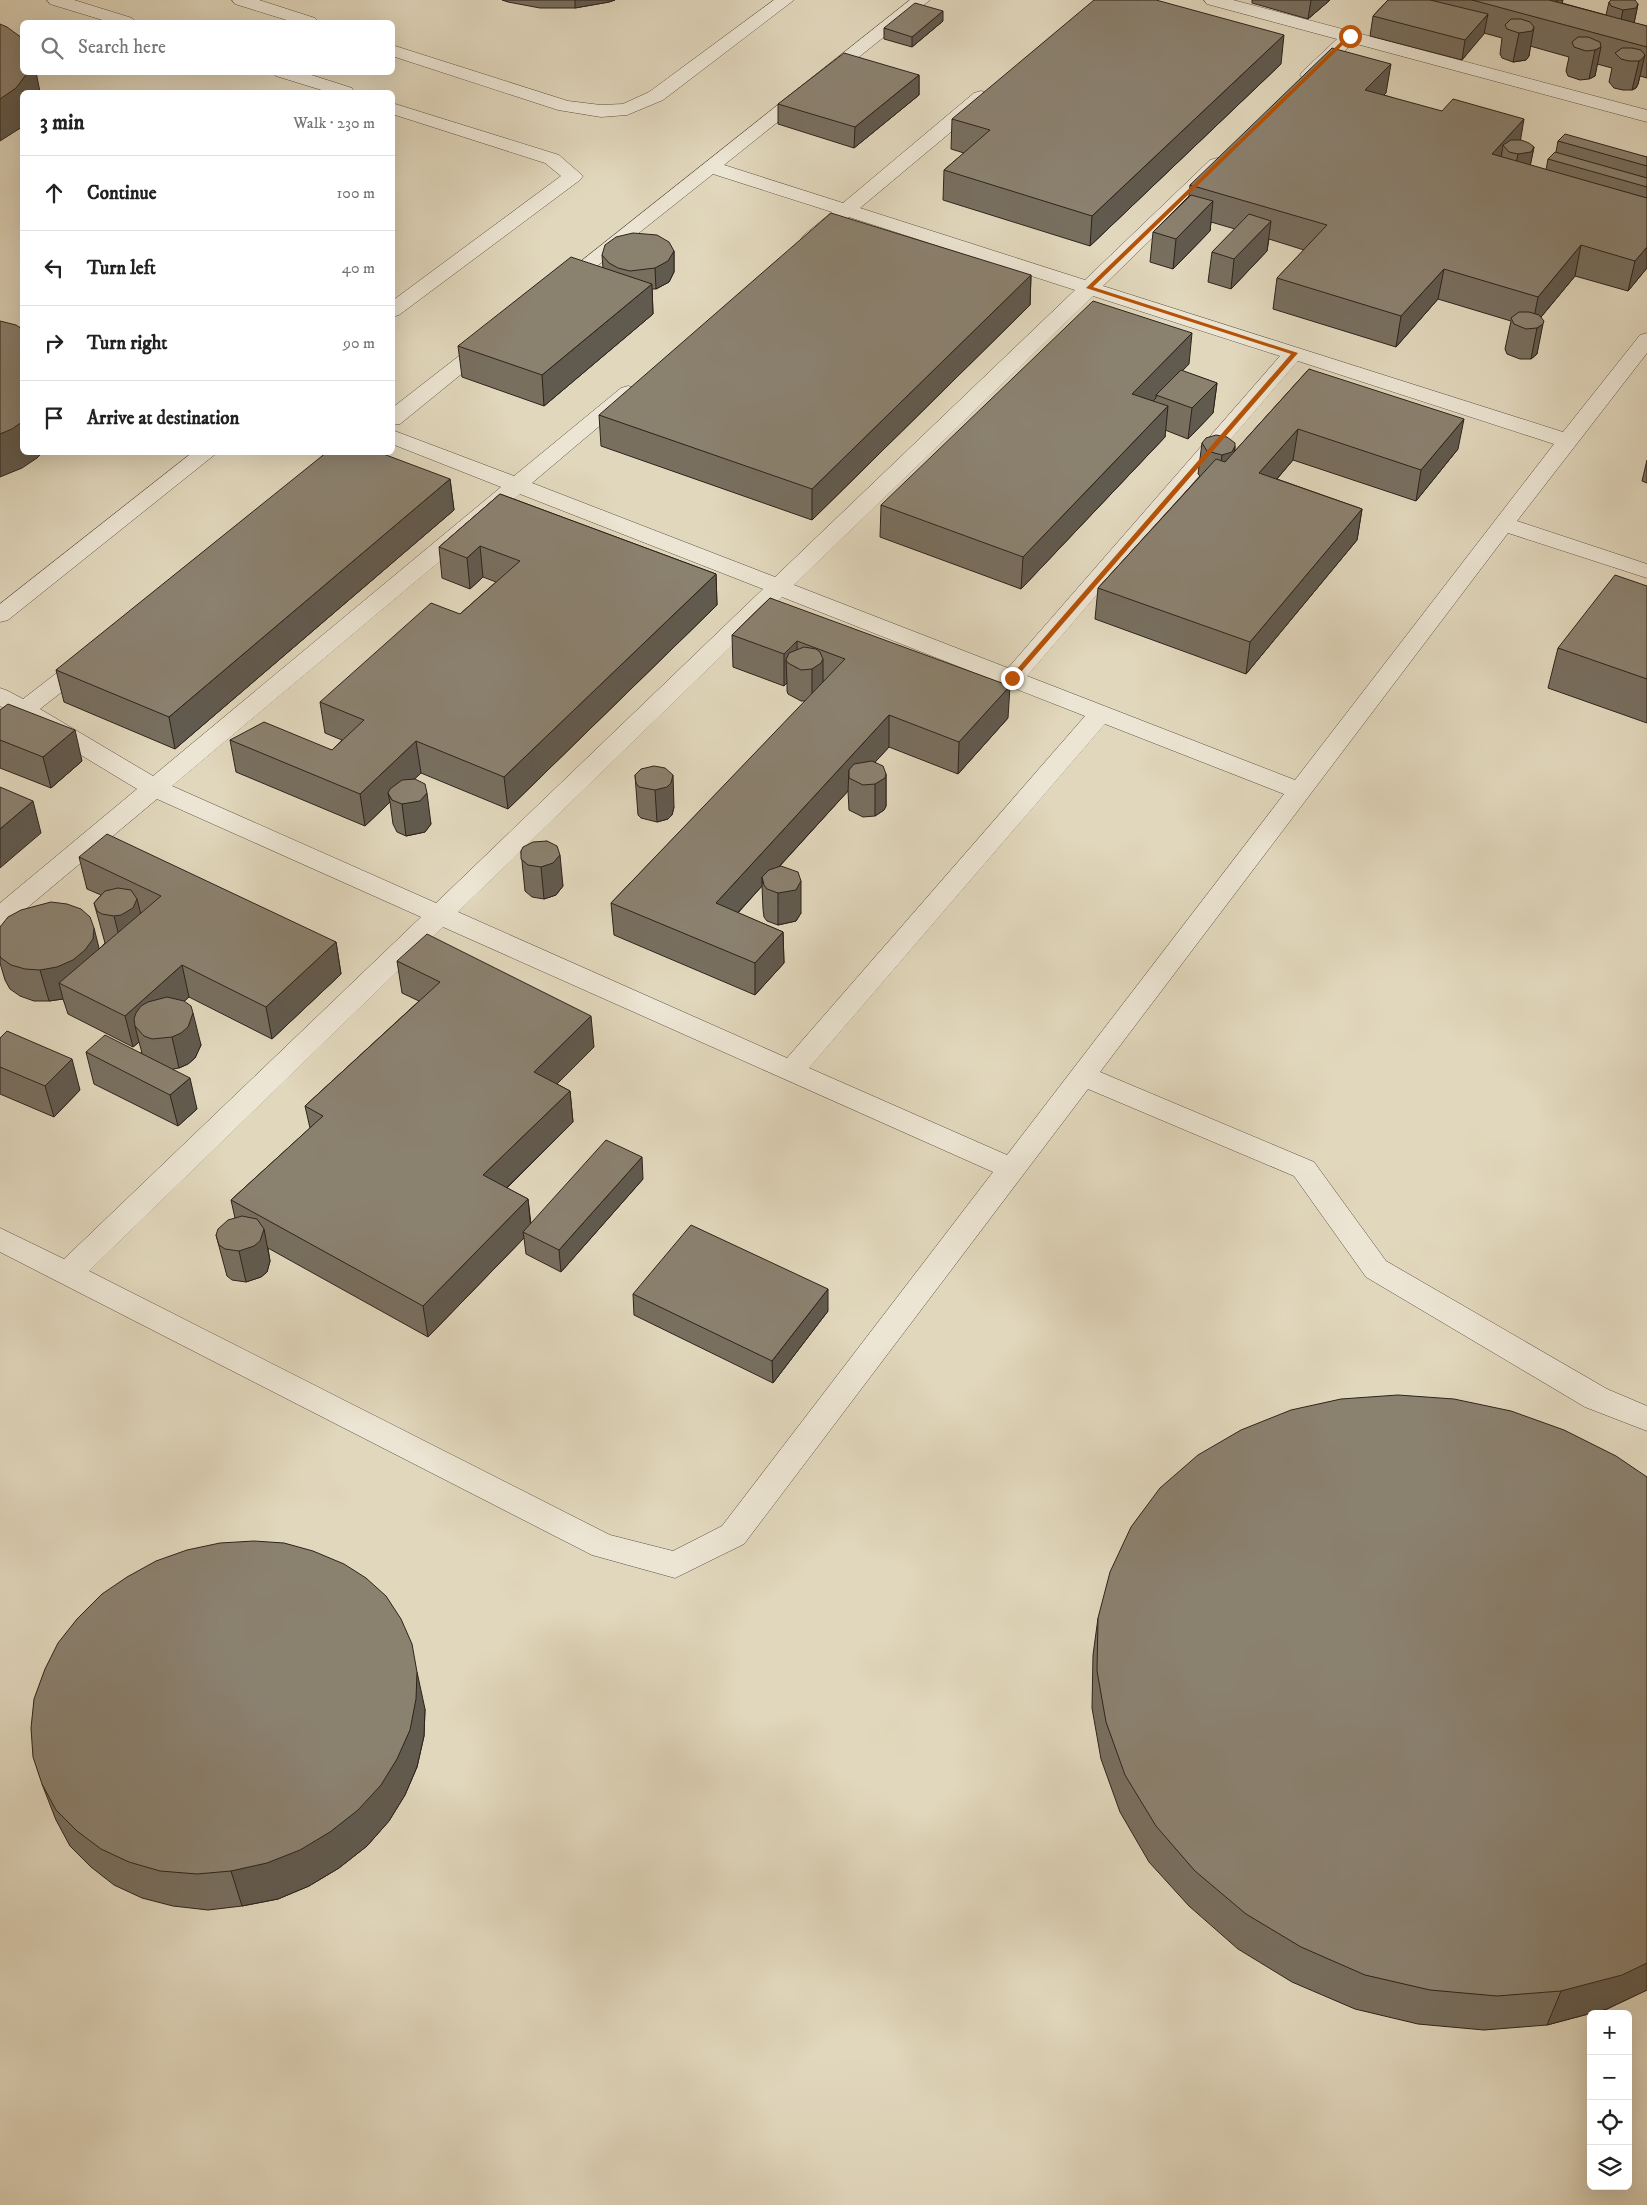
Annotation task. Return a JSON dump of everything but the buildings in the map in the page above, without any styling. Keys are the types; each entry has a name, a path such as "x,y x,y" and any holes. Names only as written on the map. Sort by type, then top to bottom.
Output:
{"lane":[{"path":"56,0 120,20"},
{"path":"241,0 303,20"},
{"path":"395,51 564,106 601,111 627,109 656,96 785,0"},
{"path":"548,296 921,0"},
{"path":"1213,0 1647,116"},
{"path":"1293,91 1350,36"},
{"path":"291,75 339,90"},
{"path":"792,254 998,83"},
{"path":"395,109 552,159 573,176 395,309"},
{"path":"68,1273 1230,152"},
{"path":"711,166 1568,441"},
{"path":"395,417 501,333"},
{"path":"0,1238 603,1546 675,1565 733,1535 1647,339"},
{"path":"1012,678 1294,353"},
{"path":"0,917 640,382"},
{"path":"395,437 1300,791"},
{"path":"0,615 203,455"},
{"path":"1504,524 1647,571"},
{"path":"24,710 101,649"},
{"path":"0,696 154,788 1012,1169"},
{"path":"791,1071 1101,713"},
{"path":"1083,1076 1304,1169 1376,1269 1596,1398 1647,1419"}],"route":[{"path":"1012,678 1294,353 1089,288 1350,36"}]}
